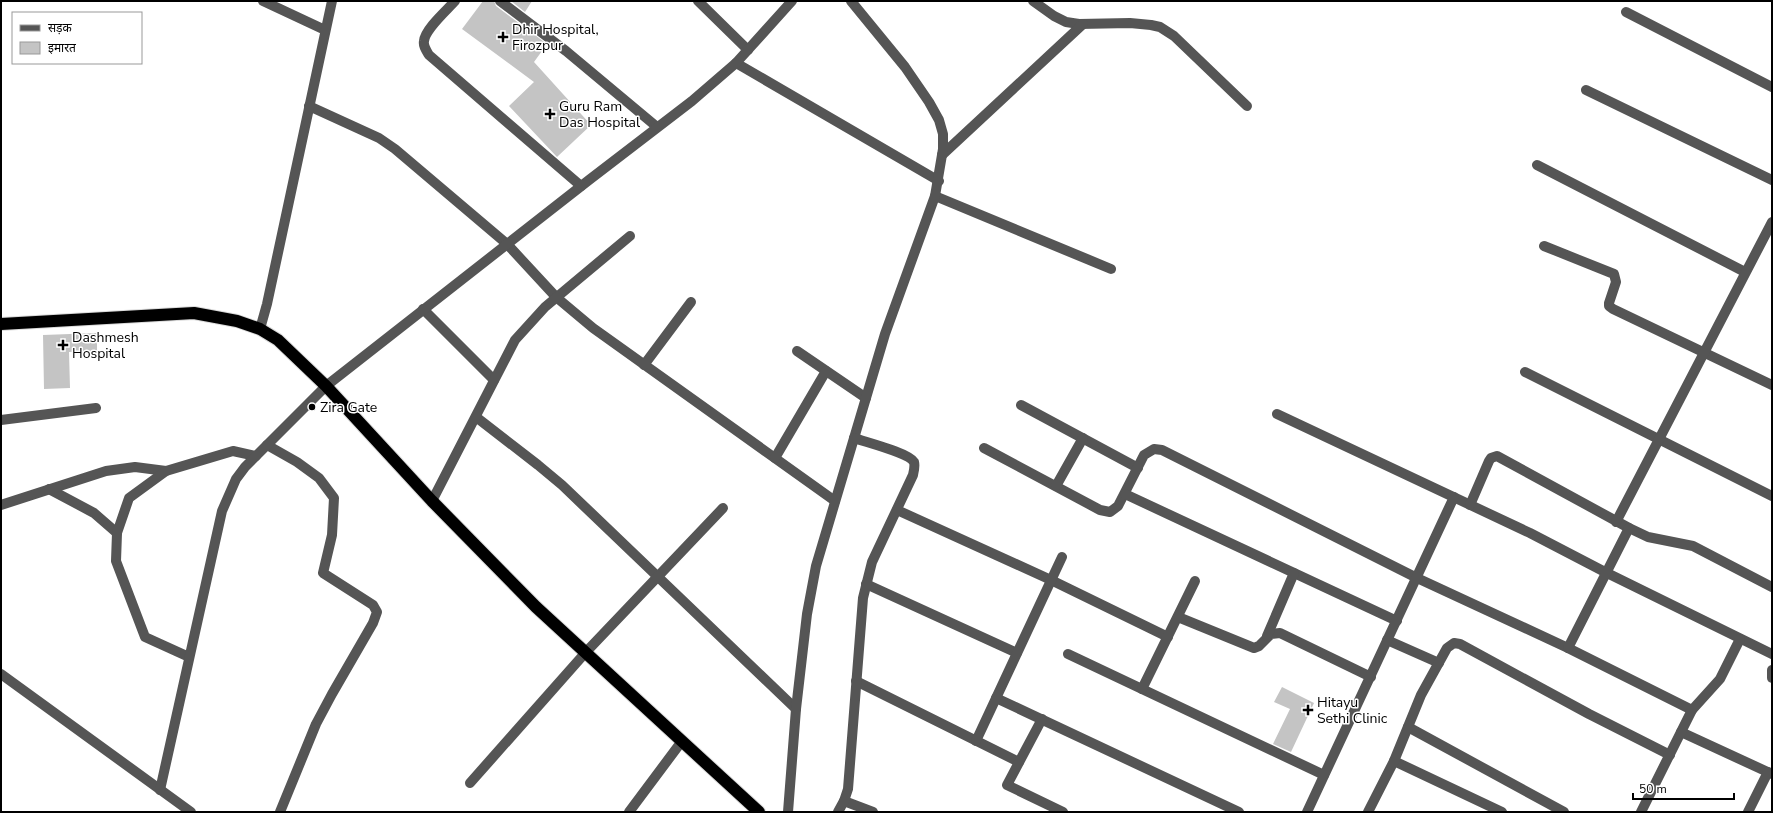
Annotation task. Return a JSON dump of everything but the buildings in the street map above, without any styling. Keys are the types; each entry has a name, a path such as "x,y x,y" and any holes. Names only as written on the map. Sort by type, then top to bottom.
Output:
{"highway":[{"path":"1,324 194,314 237,321 260,329 278,340 326,386 432,501 536,607 759,812"}],"street":[{"path":"263,1 325,30"},
{"path":"260,329 267,304 332,1"},
{"path":"455,1 426,32 424,48 429,55 581,186"},
{"path":"500,1 566,51 657,128"},
{"path":"698,1 748,50"},
{"path":"160,790 222,511 236,479 256,456 326,386 692,101 736,64 792,1"},
{"path":"788,812 796,709 816,566 885,334 935,196 939,181 942,155 943,134 939,120 929,102 905,67 851,1"},
{"path":"1033,1 1054,16 1066,22 1084,24 1130,23 1160,27 1174,36 1247,106"},
{"path":"1626,12 1772,87"},
{"path":"942,155 1084,24"},
{"path":"736,64 939,181"},
{"path":"1586,90 1772,180"},
{"path":"309,106 379,138 395,149 507,244 556,297 593,328 835,500"},
{"path":"1537,165 1745,272"},
{"path":"935,196 1111,269"},
{"path":"1616,522 1660,439 1703,352 1772,222"},
{"path":"432,501 515,340 537,315 556,297 630,236"},
{"path":"1544,246 1614,274 1616,282 1609,306 1772,385"},
{"path":"644,365 691,302"},
{"path":"423,309 494,380"},
{"path":"797,351 866,398"},
{"path":"775,458 826,371"},
{"path":"1525,372 1772,496"},
{"path":"1021,405 1138,468"},
{"path":"1,420 96,408"},
{"path":"1277,414 1530,533 1605,572 1772,654"},
{"path":"476,417 562,485 796,709"},
{"path":"838,812 848,789 863,598 866,584 872,562 913,475 914,462 906,456 854,438"},
{"path":"1056,486 1083,438"},
{"path":"268,445 298,462 319,478 334,498 332,535 323,573 373,605 377,612 373,623 316,724 280,812"},
{"path":"984,448 1105,512 1110,512 1114,509 1125,494 1148,452 1154,449 1162,450 1417,578 1568,648 1692,710"},
{"path":"189,657 145,637 116,561 117,533 129,498 166,471 233,451 256,456"},
{"path":"1470,505 1489,461 1491,458 1497,456 1616,522 1648,537 1693,546 1772,587"},
{"path":"1,505 106,471 135,467 166,471"},
{"path":"49,489 94,513 117,533"},
{"path":"1125,494 1397,621"},
{"path":"1307,812 1454,498"},
{"path":"470,783 586,652 723,508"},
{"path":"896,510 1051,580 1168,637"},
{"path":"1568,648 1605,572 1629,528"},
{"path":"976,741 1062,557"},
{"path":"1178,617 1250,647 1259,646 1267,636 1294,572"},
{"path":"1142,689 1195,581"},
{"path":"866,584 1017,652"},
{"path":"1267,636 1275,632 1280,633 1371,677"},
{"path":"1641,812 1692,710 1720,678 1740,639"},
{"path":"1387,640 1439,663"},
{"path":"1368,812 1394,761 1421,695 1450,644 1460,644 1670,755"},
{"path":"1068,654 1324,775"},
{"path":"1772,670 1772,678"},
{"path":"1,674 191,812"},
{"path":"856,681 1019,762"},
{"path":"996,698 1239,812"},
{"path":"1042,719 1007,785 1064,812"},
{"path":"1408,727 1564,812"},
{"path":"1681,732 1770,773 1748,812"},
{"path":"630,812 682,741"},
{"path":"1394,761 1502,812"},
{"path":"844,801 873,812"}],"place":[{"name":"Dhir Hospital, Firozpur","path":"503,37"},
{"name":"Guru Ram Das Hospital","path":"550,114"},
{"name":"Dashmesh Hospital","path":"63,345"},
{"name":"Zira Gate","path":"312,407"},
{"name":"Hitayu Sethi Clinic","path":"1308,710"}]}
